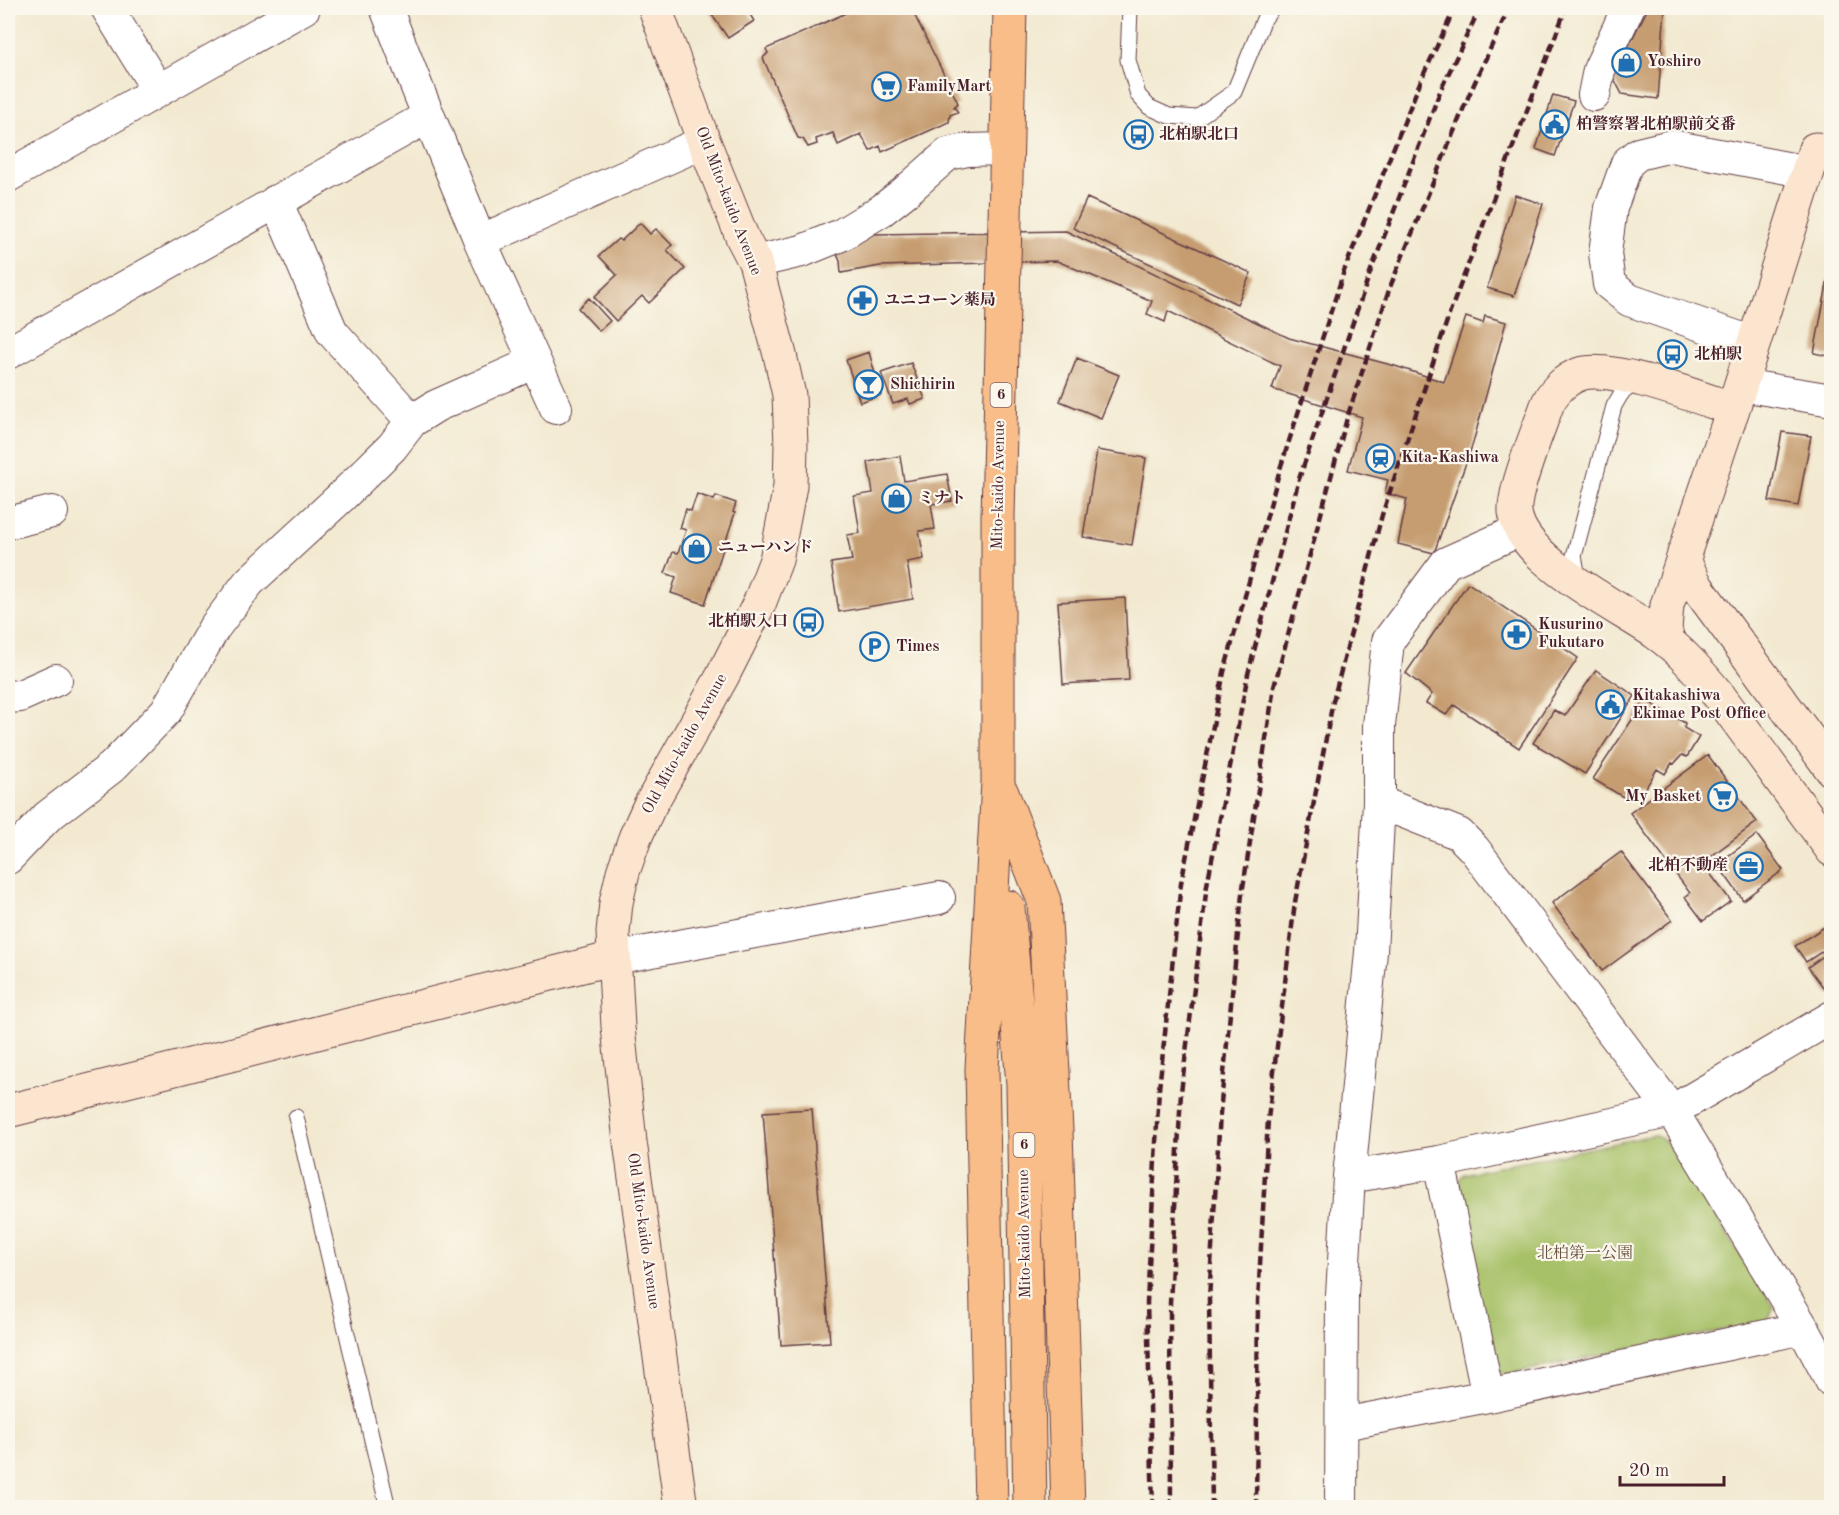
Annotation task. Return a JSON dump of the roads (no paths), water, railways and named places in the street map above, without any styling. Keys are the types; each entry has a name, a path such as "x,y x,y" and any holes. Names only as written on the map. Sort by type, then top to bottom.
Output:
{"highway":[{"name":"Mito-kaido Avenue","path":"991,1508 982,1069 998,783 998,516 1010,8"},
{"name":"Mito-kaido Avenue","path":"998,783 1023,1084 1030,1508"},
{"path":"998,783 1044,901 1056,1130 1068,1508"}],"street":[{"path":"107,8 158,90"},
{"path":"8,176 304,8"},
{"path":"386,8 480,241 556,408"},
{"name":"Old Mito-kaido Avenue","path":"655,8 704,142 755,262 789,395 791,445 790,486 778,550 768,582 722,677 648,809 623,872 616,903 613,932 618,1027 630,1142 681,1508"},
{"path":"1594,95 1599,70 1628,8"},
{"path":"8,353 429,116"},
{"path":"480,241 704,142"},
{"path":"1663,638 1665,618 1684,553 1754,343 1820,161 1671,146 1638,154 1627,163 1611,208 1605,253 1609,284 1629,300 1754,343"},
{"path":"755,262 802,251 841,235 897,198 948,154 967,150 1007,149"},
{"path":"276,201 332,332 412,421"},
{"path":"8,858 47,817 112,768 166,711 214,628 249,582 392,447 412,421 436,406 535,362"},
{"path":"1832,400 1737,397 1604,373 1581,373 1565,381 1549,399 1515,499 1515,513 1521,530 1537,553 1663,638 1702,676 1720,697 1832,850"},
{"path":"8,523 52,512"},
{"path":"1341,1508 1342,1295 1349,1177 1371,952 1379,802 1379,726 1388,641 1446,563 1521,530"},
{"path":"1684,553 1697,586 1832,770"},
{"path":"8,697 20,696 56,680"},
{"path":"1379,802 1460,834 1474,849 1672,1111 1803,1328 1832,1382"},
{"path":"8,1110 614,958 939,898"},
{"path":"1349,1177 1440,1162 1672,1111 1832,1017"},
{"path":"1440,1162 1488,1396"},
{"path":"1343,1424 1488,1396 1803,1328"}],"lane":[{"path":"1130,8 1128,60 1138,95 1149,107 1169,116 1197,118 1234,92 1264,19 1272,8"},
{"path":"1587,588 1577,572 1574,556 1579,532 1614,406 1621,394 1639,379"},
{"path":"296,1117 388,1508"}],"railway":[{"path":"1153,1508 1147,1302 1159,1089 1181,883 1224,672 1280,469 1344,271 1421,80 1455,8"},
{"path":"1171,1508 1170,1303 1181,1092 1207,885 1248,674 1299,479 1370,273 1441,89 1480,8"},
{"path":"1212,1508 1209,1299 1220,1113 1242,894 1274,687 1347,418 1390,287 1469,95 1509,8"},
{"path":"1256,1508 1258,1301 1268,1119 1295,902 1333,701 1382,515 1450,312 1566,8"}],"place":[{"name":"Yoshiro","path":"1626,62"},
{"name":"FamilyMart","path":"886,87"},
{"name":"柏警察署北柏駅前交番","path":"1555,125"},
{"name":"北柏駅北口","path":"1138,135"},
{"name":"ユニコーン薬局","path":"863,301"},
{"name":"北柏駅","path":"1673,355"},
{"name":"Shichirin","path":"869,385"},
{"name":"Kita-Kashiwa","path":"1380,458"},
{"name":"ミナト","path":"897,499"},
{"name":"ニューハンド","path":"697,548"},
{"name":"北柏駅入口","path":"809,622"},
{"name":"Kusurino Fukutaro","path":"1517,634"},
{"name":"Times","path":"875,647"},
{"name":"Kitakashiwa Ekimae Post Office","path":"1611,705"},
{"name":"My Basket","path":"1722,797"},
{"name":"北柏不動産","path":"1749,866"}],"park label":[{"name":"北柏第一公園","path":"1585,1254"}]}
